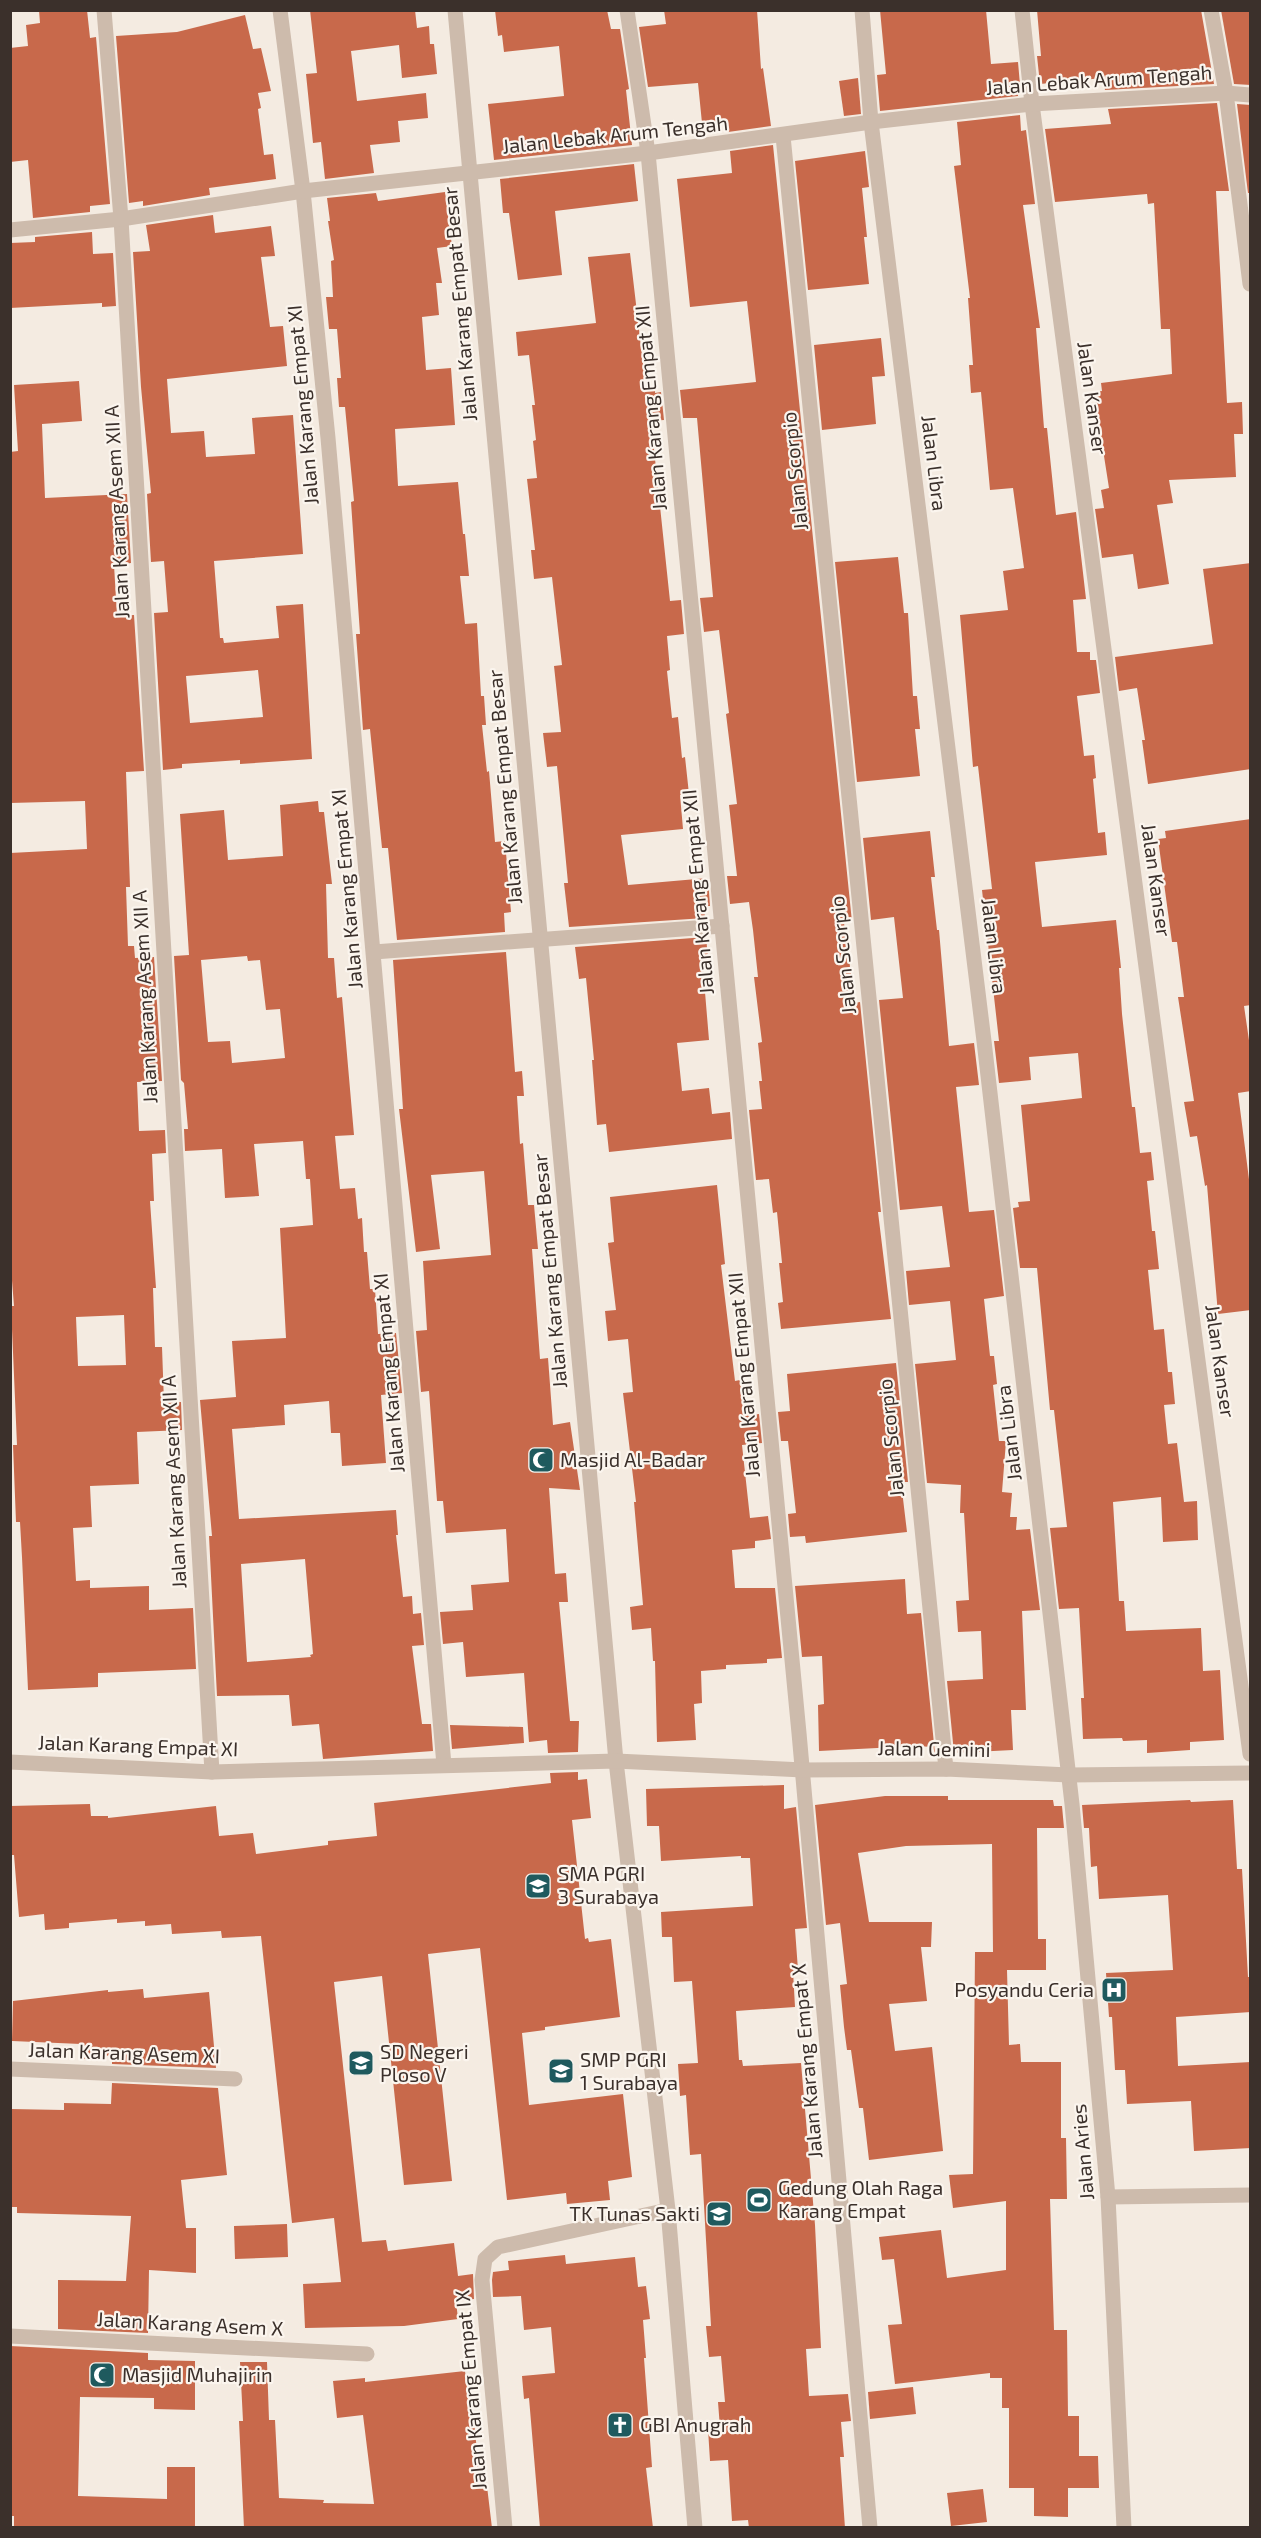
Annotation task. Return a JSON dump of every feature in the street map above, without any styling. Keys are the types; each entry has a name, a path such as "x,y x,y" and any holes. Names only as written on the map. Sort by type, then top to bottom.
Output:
{"street":[{"name":"Jalan Karang Asem XII A","path":"104,10 120,219 212,1772"},
{"name":"Jalan Karang Empat XI","path":"280,10 303,191 374,952 444,1765"},
{"name":"Jalan Karang Empat Besar","path":"455,10 616,1761 668,2210 695,2528"},
{"name":"Jalan Karang Empat XII","path":"627,10 648,153 802,1770"},
{"name":"Jalan Libra","path":"862,10 871,122 983,1029 1069,1775"},
{"name":"Jalan Kanser","path":"1022,10 1032,104 1251,1754"},
{"path":"1211,10 1245,203 1251,284"},
{"name":"Jalan Lebak Arum Tengah","path":"10,230 120,219 303,191 648,153 871,122 1032,104 1226,93 1251,95"},
{"name":"Jalan Scorpio","path":"783,136 946,1769"},
{"path":"374,952 722,926"},
{"name":"Jalan Karang Empat XI","path":"10,1762 212,1772 616,1761"},
{"name":"Jalan Gemini","path":"616,1761 802,1770 946,1769 1069,1775 1251,1773"},
{"name":"Jalan Karang Empat X","path":"802,1770 870,2528"},
{"name":"Jalan Aries","path":"1069,1775 1108,2198 1124,2528"},
{"name":"Jalan Karang Asem XI","path":"10,2069 235,2079"},
{"path":"1108,2198 1251,2195"},
{"name":"Jalan Karang Empat IX","path":"505,2528 482,2280 485,2259 498,2247 668,2210"},
{"name":"Jalan Karang Asem X","path":"10,2336 367,2355"}],"building":[{"path":"39,10 87,10 90,38 96,37 110,204 90,206 90,212 33,218 28,160 10,162 10,48 28,46 26,25 40,23"},
{"path":"310,10 415,10 417,28 429,26 430,44 434,44 437,74 402,78 399,45 351,51 357,101 426,93 428,118 398,121 400,142 370,145 374,173 325,179 321,142 313,143 306,74 317,73"},
{"path":"495,10 607,10 611,29 620,29 629,89 626,90 632,145 494,160 488,104 564,96 559,46 504,52 502,35 498,36"},
{"path":"664,10 757,10 761,69 763,68 771,126 728,132 727,121 702,123 698,83 648,87 639,27 666,24"},
{"path":"880,10 986,10 991,64 1018,62 1020,85 1018,96 880,111 877,75 886,74"},
{"path":"1037,10 1201,10 1214,84 1105,90 1103,78 1040,84 1037,56 1041,56"},
{"path":"1221,10 1251,10 1251,85 1234,84"},
{"path":"245,15 253,49 261,48 271,91 258,93 261,108 258,109 264,155 273,154 276,179 209,188 210,195 143,206 143,201 129,203 116,36 177,32"},
{"path":"858,78 861,114 844,116 839,81"},
{"path":"1217,103 1229,191 1216,191 1227,403 1242,402 1243,434 1234,434 1236,477 1169,480 1173,503 1157,505 1169,584 1138,589 1133,554 1102,558 1095,509 1104,508 1101,490 1109,488 1094,392 1102,391 1101,383 1172,374 1170,329 1161,329 1154,203 1148,204 1147,194 1055,202 1045,129 1111,124 1108,109"},
{"path":"1237,104 1251,105 1251,193 1248,193"},
{"path":"1020,115 1021,131 1026,130 1035,204 1023,205 1040,328 1036,328 1044,428 1047,428 1056,515 1076,512 1086,599 1073,600 1077,652 1090,652 1090,660 1096,660 1100,693 1077,696 1084,756 1094,755 1096,778 1093,779 1098,833 1105,832 1107,855 1035,862 1042,927 1116,920 1121,968 1119,968 1122,1014 1132,1107 1135,1107 1140,1153 1151,1152 1154,1180 1147,1181 1152,1231 1155,1231 1159,1269 1148,1270 1154,1330 1164,1329 1168,1372 1172,1372 1175,1404 1164,1405 1168,1444 1177,1443 1184,1502 1197,1501 1198,1540 1163,1542 1161,1497 1113,1502 1119,1601 1124,1601 1126,1631 1201,1628 1203,1671 1220,1670 1224,1740 1190,1742 1190,1750 1147,1753 1147,1740 1083,1739 1081,1698 1084,1698 1079,1608 1059,1609 1050,1528 1067,1527 1054,1410 1050,1410 1037,1268 1020,1268 1013,1208 1019,1207 1018,1202 1030,1201 1021,1105 1082,1098 1078,1053 1029,1057 1031,1080 999,1083 994,1041 999,1041 982,890 992,889 978,766 973,767 960,615 1008,610 1003,571 1024,568 1013,488 990,490 981,392 971,393 969,365 973,365 968,298 970,298 954,166 961,165 957,122"},
{"path":"773,145 852,922 844,923 855,1003 860,1002 881,1212 878,1212 891,1319 781,1329 778,1303 783,1302 779,1263 782,1263 777,1212 773,1213 769,1179 756,1180 749,1110 762,1109 758,1043 762,1042 754,977 758,977 753,930 749,902 730,904 727,876 737,876 729,805 737,804 726,714 729,713 719,630 704,632 700,598 713,597 697,418 683,418 680,390 756,382 747,301 690,307 677,179 732,173 730,151"},
{"path":"865,151 869,187 862,188 869,284 808,290 795,161"},
{"path":"634,164 638,201 555,211 562,275 518,280 509,213 503,213 500,179"},
{"path":"445,192 452,246 437,248 442,283 436,283 439,315 422,317 426,370 451,368 455,425 395,429 398,486 458,482 469,576 460,576 465,624 477,623 481,696 484,696 486,725 482,725 487,772 489,771 495,842 505,841 511,912 504,913 505,932 397,940 388,848 382,848 370,729 363,730 356,634 360,634 351,502 354,501 345,407 339,407 337,378 341,378 337,329 329,329 326,297 333,297 331,261 334,260 327,198 376,193 378,201"},
{"path":"213,215 215,233 271,226 275,256 261,257 270,327 283,326 287,366 167,379 171,433 204,431 206,457 255,454 252,418 293,415 303,554 214,561 220,638 223,638 224,643 279,638 276,606 303,604 312,759 240,764 240,760 182,764 182,768 163,770 154,613 168,612 164,561 151,562 147,494 151,493 141,387 133,252 150,251 146,225","holes":["258,670 263,717 190,723 186,676"]},
{"path":"92,232 93,254 113,253 116,306 102,307 102,303 10,308 10,243 35,242 35,237"},
{"path":"630,253 646,389 655,388 655,393 661,392 664,420 651,421 670,601 681,600 684,634 667,636 670,670 667,671 672,718 678,717 682,758 685,757 689,794 680,795 683,829 621,835 628,885 708,878 710,906 704,906 705,918 569,927 564,883 568,883 557,766 547,767 543,733 561,732 554,666 562,665 552,577 534,579 531,550 535,550 527,479 537,478 532,405 535,405 529,355 518,356 516,332 596,323 588,257"},
{"path":"881,338 885,376 872,377 876,424 822,430 814,345"},
{"path":"79,381 82,421 42,424 45,498 127,494 131,563 114,565 117,616 134,615 144,771 126,772 130,887 126,887 128,946 134,946 135,958 154,957 162,1081 137,1082 139,1131 165,1130 166,1153 152,1154 154,1201 150,1201 156,1288 153,1288 155,1347 162,1347 164,1403 181,1402 182,1430 137,1432 139,1484 90,1486 92,1527 73,1528 76,1581 90,1580 90,1588 149,1586 149,1610 193,1608 196,1669 98,1673 98,1687 28,1690 20,1522 16,1522 13,1445 17,1445 11,1306 14,1306 10,1255 10,853 87,849 85,801 10,803 10,452 18,451 14,385","holes":["124,1315 126,1365 78,1366 76,1317"]},
{"path":"898,557 904,613 908,613 913,696 917,696 920,729 915,729 920,776 857,782 835,562"},
{"path":"1251,563 1251,769 1148,784 1142,740 1145,740 1137,688 1119,691 1115,657 1213,644 1203,569"},
{"path":"318,801 319,812 324,812 332,884 326,884 328,958 334,958 337,998 342,997 354,1135 335,1136 340,1189 355,1188 358,1219 362,1218 364,1252 367,1252 370,1289 375,1289 378,1334 396,1333 402,1393 381,1395 386,1463 342,1466 340,1433 331,1433 329,1401 284,1405 285,1425 232,1429 239,1519 396,1510 398,1535 396,1535 403,1597 412,1596 413,1614 421,1613 424,1645 412,1646 422,1724 431,1724 433,1751 323,1759 319,1724 292,1726 289,1695 217,1696 209,1536 212,1536 200,1400 236,1397 232,1341 286,1338 280,1228 313,1225 310,1179 306,1179 303,1141 254,1144 259,1196 225,1198 222,1149 185,1151 184,1129 188,1129 184,1083 181,1080 174,956 189,955 180,814 224,810 228,860 283,856 280,805","holes":["247,956 248,961 260,960 266,1010 280,1009 285,1058 232,1063 230,1041 208,1042 201,960","305,1559 313,1654 310,1655 311,1657 247,1662 241,1564"]},
{"path":"1251,819 1251,1005 1244,1006 1251,1054 1251,1091 1238,1093 1251,1195 1251,1310 1218,1314 1207,1185 1205,1186 1197,1136 1190,1137 1184,1102 1194,1101 1178,997 1184,997 1177,942 1172,942 1158,839 1166,838 1165,831"},
{"path":"930,831 935,877 931,877 937,930 939,930 949,1046 974,1043 979,1085 956,1087 969,1212 994,1210 1004,1296 984,1299 990,1356 994,1356 997,1384 993,1385 999,1441 1006,1441 1002,1492 1012,1493 1010,1517 1017,1517 1016,1530 1030,1529 1040,1610 1022,1611 1026,1710 1011,1710 1013,1750 954,1753 947,1681 983,1679 981,1631 958,1632 956,1601 969,1600 964,1513 960,1513 961,1485 927,1483 915,1364 956,1360 950,1301 909,1305 906,1271 950,1267 942,1206 900,1210 879,1000 903,998 894,917 871,920 863,838"},
{"path":"706,937 709,968 703,968 709,1040 677,1043 682,1091 709,1088 712,1114 730,1112 732,1139 609,1152 606,1124 597,1125 592,1060 594,1060 586,978 579,979 575,947"},
{"path":"506,952 515,1072 522,1071 524,1096 517,1096 520,1144 523,1143 528,1205 534,1205 538,1249 532,1249 540,1359 548,1358 553,1425 570,1422 580,1490 549,1488 555,1574 566,1573 568,1602 559,1602 570,1721 579,1721 578,1752 548,1753 547,1740 529,1742 524,1673 466,1677 463,1642 443,1644 440,1612 473,1610 471,1585 509,1582 506,1529 446,1533 443,1501 437,1501 429,1391 421,1392 416,1331 427,1330 423,1261 491,1255 484,1171 431,1175 440,1249 416,1252 399,1109 403,1109 393,960"},
{"path":"717,1185 725,1264 721,1265 735,1381 740,1380 744,1416 759,1414 762,1443 742,1445 750,1518 768,1516 771,1539 755,1541 755,1548 732,1550 735,1588 775,1588 782,1658 767,1659 767,1663 726,1665 726,1669 701,1671 702,1703 694,1704 696,1740 657,1742 655,1661 653,1661 651,1628 632,1630 630,1607 643,1605 634,1502 636,1502 623,1393 633,1392 628,1339 608,1341 605,1311 616,1310 608,1243 614,1242 610,1197"},
{"path":"896,1363 908,1482 901,1482 907,1532 806,1543 805,1536 790,1537 788,1514 796,1513 788,1441 781,1441 778,1412 790,1411 787,1374"},
{"path":"905,1579 907,1614 921,1613 935,1754 933,1747 916,1746 819,1751 818,1705 824,1704 822,1656 802,1657 795,1586"},
{"path":"450,1725 523,1727 524,1743 452,1749"},
{"path":"578,1772 578,1780 587,1779 591,1818 572,1820 585,1939 588,1938 589,1942 611,1939 620,2017 545,2027 545,2030 522,2033 529,2105 623,2094 632,2177 608,2181 610,2200 567,2204 566,2193 507,2200 480,1948 428,1954 452,2181 404,2185 382,1976 334,1982 362,2242 386,2240 388,2251 454,2243 458,2276 473,2274 474,2299 456,2301 458,2319 404,2326 305,2328 303,2284 341,2282 334,2218 292,2223 261,1936 222,1938 221,1931 172,1934 171,1924 145,1926 145,1921 117,1923 117,1919 69,1923 69,1928 45,1930 44,1914 19,1917 14,1855 10,1855 10,1806 90,1804 91,1816 108,1816 108,1818 216,1806 219,1836 253,1833 256,1854 328,1845 328,1841 377,1836 374,1803 551,1783 550,1773"},
{"path":"784,1785 784,1809 796,1807 807,1928 795,1929 798,1970 793,1971 795,2007 736,2011 739,2060 742,2060 743,2066 801,2063 815,2225 821,2348 806,2349 809,2396 848,2394 851,2421 841,2422 844,2457 840,2457 845,2528 749,2528 748,2520 732,2521 728,2460 710,2461 708,2429 720,2428 718,2402 725,2402 721,2356 709,2357 706,2326 711,2326 701,2154 690,2155 686,2095 680,2096 678,2064 698,2063 692,1981 674,1982 672,1937 662,1937 661,1912 753,1906 750,1858 741,1858 741,1856 661,1861 659,1826 647,1826 646,1789"},
{"path":"885,1796 948,1796 948,1800 1053,1800 1054,1806 1062,1806 1064,1828 1037,1828 1038,1939 1046,1939 1046,1970 1007,1970 1009,2045 1020,2044 1021,2062 1061,2062 1061,2138 1066,2138 1067,2199 1050,2199 1054,2330 1067,2330 1068,2416 1079,2416 1079,2456 1098,2456 1099,2488 1068,2488 1068,2517 1034,2516 1034,2488 1009,2488 1009,2408 1002,2408 1002,2378 990,2378 990,2373 895,2384 888,2325 902,2324 894,2259 882,2260 879,2237 941,2230 947,2278 1006,2270 1006,2201 953,2208 949,2175 973,2174 975,1952 993,1952 992,1844 906,1846 858,1853 869,1922 932,1922 931,1947 921,1947 927,2001 889,2004 895,2051 932,2047 943,2151 869,2160 863,2108 859,2108 851,2050 847,2050 844,2027 840,1985 847,1984 840,1923 826,1925 815,1805"},
{"path":"1190,1800 1191,1802 1233,1800 1237,1869 1242,1869 1248,1977 1251,1977 1251,2012 1176,2017 1178,2066 1251,2062 1251,2148 1194,2151 1191,2101 1127,2104 1125,2070 1115,2070 1112,2017 1109,2017 1106,1973 1173,1970 1168,1895 1099,1899 1097,1866 1091,1867 1089,1828 1084,1828 1082,1805"},
{"path":"143,1989 144,1998 209,1992 216,2068 112,2064 112,2055 83,2059 81,2044 12,2041 13,2001 108,1990 108,1992"},
{"path":"112,2083 218,2088 227,2175 181,2180 186,2228 196,2228 196,2273 149,2270 148,2333 58,2329 58,2280 126,2281 131,2216 17,2213 17,2207 10,2207 10,2109 64,2110 64,2103 111,2104"},
{"path":"287,2224 288,2257 235,2259 234,2226"},
{"path":"565,2255 566,2264 635,2257 638,2287 646,2286 650,2319 643,2320 646,2358 644,2358 652,2467 646,2468 653,2528 540,2528 529,2398 524,2399 522,2376 555,2373 551,2327 524,2330 521,2296 493,2297 492,2280 493,2272 509,2270 508,2261"},
{"path":"10,2346 148,2353 148,2360 195,2361 195,2410 154,2409 154,2398 80,2397 78,2496 167,2499 167,2467 195,2467 195,2528 14,2528 14,2516 11,2516"},
{"path":"240,2362 267,2362 269,2420 275,2420 279,2498 324,2500 323,2503 374,2504 363,2415 337,2418 333,2381 365,2378 365,2382 465,2371 470,2413 473,2413 480,2479 486,2478 492,2528 244,2528 239,2421 243,2421"},
{"path":"913,2387 916,2414 870,2419 868,2392"},
{"path":"983,2489 987,2522 951,2526 947,2493"}],"place":[{"name":"Masjid Al-Badar","path":"541,1460"},
{"name":"SMA PGRI 3 Surabaya","path":"538,1886"},
{"name":"Posyandu Ceria","path":"1114,1990"},
{"name":"SD Negeri Ploso V","path":"361,2063"},
{"name":"SMP PGRI 1 Surabaya","path":"561,2071"},
{"name":"Gedung Olah Raga Karang Empat","path":"759,2200"},
{"name":"TK Tunas Sakti","path":"719,2214"},
{"name":"Masjid Muhajirin","path":"102,2375"},
{"name":"GBI Anugrah","path":"620,2425"}]}
